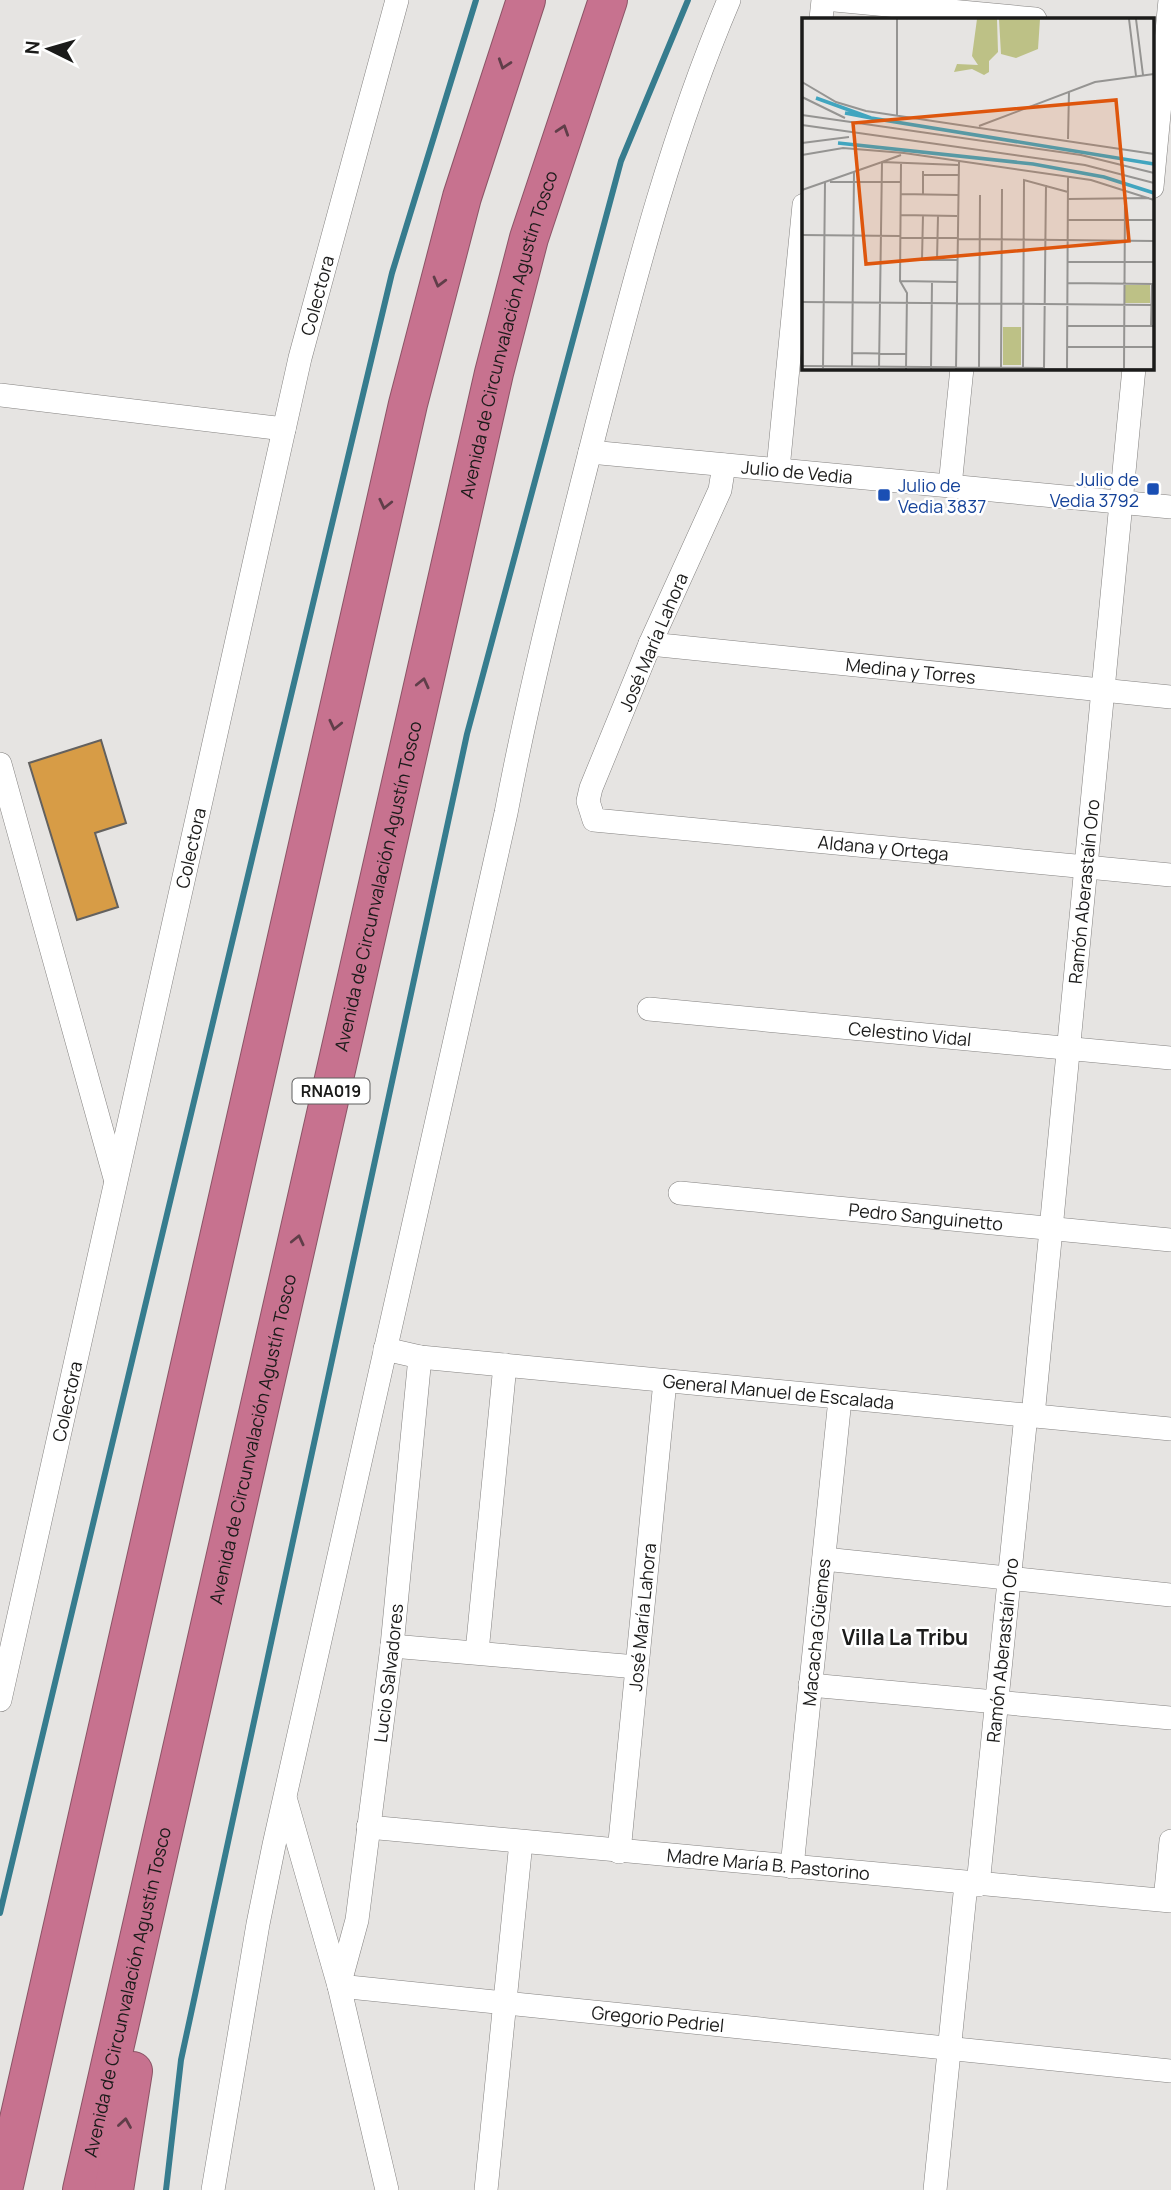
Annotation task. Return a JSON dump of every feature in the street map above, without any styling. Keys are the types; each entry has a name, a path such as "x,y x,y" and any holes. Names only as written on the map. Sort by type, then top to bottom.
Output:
{"highway":[{"path":"3,2190 411,392 462,197 526,0"},
{"name":"Avenida de Circunvalación Agustín Tosco","path":"82,2190 494,373 529,238 608,0"},
{"path":"114,2190 136,2057 179,1857 205,1650"},
{"path":"0,2106 53,1970"}],"street":[{"name":"Colectora","path":"0,1700 284,429 317,292 397,0"},
{"path":"213,2190 258,1924 506,813 527,704 658,197 729,0"},
{"path":"821,18 823,0"},
{"path":"835,0 997,12 1030,18"},
{"path":"1154,159 1163,32 1170,0"},
{"path":"778,469 802,216"},
{"path":"950,486 962,369"},
{"name":"Ramón Aberastaín Oro","path":"935,2190 949,2050 996,1701 1051,1229 1134,369"},
{"path":"0,395 284,429"},
{"name":"Julio de Vedia","path":"590,452 1171,507"},
{"name":"José María Lahora","path":"594,820 588,801 591,788 650,645 720,490 724,465"},
{"name":"Medina y Torres","path":"650,645 1171,697"},
{"path":"0,764 116,1181"},
{"name":"Aldana y Ortega","path":"594,820 606,824 1171,874"},
{"name":"Celestino Vidal","path":"649,1009 1171,1058"},
{"name":"Pedro Sanguinetto","path":"680,1193 1171,1240"},
{"name":"General Manuel de Escalada","path":"385,1349 419,1357 1171,1429"},
{"name":"Lucio Salvadores","path":"338,1986 357,1920 392,1646 419,1357"},
{"path":"477,1652 505,1365"},
{"name":"José María Lahora","path":"619,1852 665,1381"},
{"name":"Macacha Güemes","path":"792,1867 839,1399"},
{"path":"824,1559 1171,1595"},
{"path":"392,1646 637,1667"},
{"path":"810,1685 1171,1718"},
{"path":"285,1798 338,1986 387,2190"},
{"name":"Madre María B. Pastorino","path":"368,1827 1168,1901"},
{"path":"1168,1901 1171,1841"},
{"path":"486,2190 521,1842"},
{"name":"Gregorio Pedriel","path":"338,1986 1171,2071"}],"building":[{"path":"101,740 126,823 95,833 118,907 77,920 29,763"}],"waterway":[{"path":"0,1913 392,273 476,0"},
{"path":"166,2190 181,2060 467,734 621,161 688,0"}],"place":[{"name":"Julio de Vedia 3792","path":"1153,489"},
{"name":"Julio de Vedia 3837","path":"884,495"}],"district":[{"name":"Villa La Tribu","path":"905,1637"}]}
